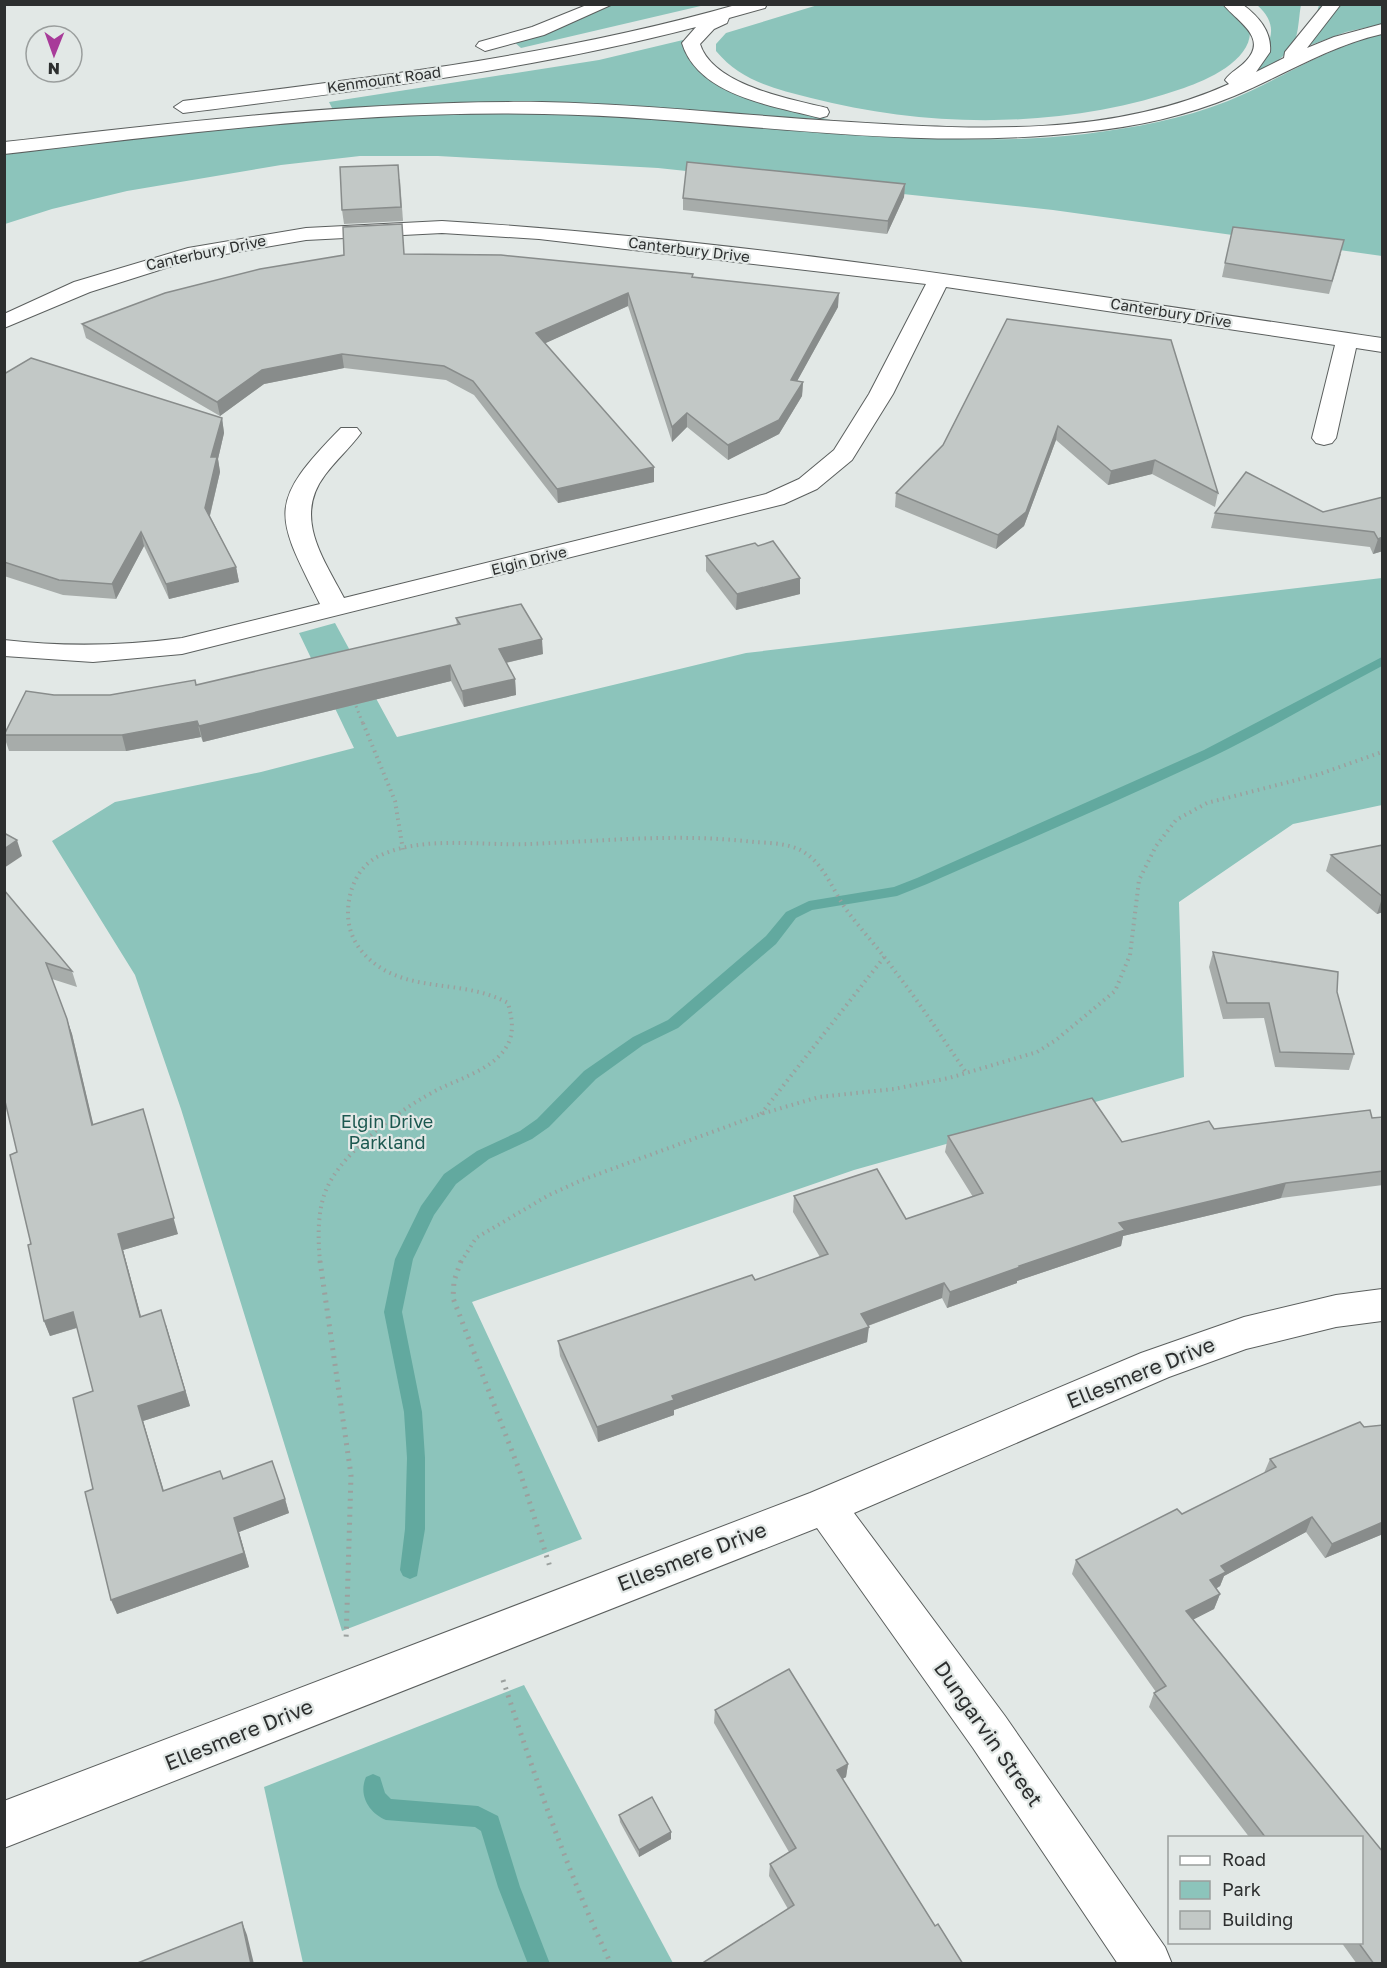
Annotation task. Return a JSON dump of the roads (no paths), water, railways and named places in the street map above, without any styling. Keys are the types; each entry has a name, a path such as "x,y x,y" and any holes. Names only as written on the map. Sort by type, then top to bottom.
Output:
{"main road":[{"path":"464,51 538,31 605,4"},
{"name":"Kenmount Road","path":"159,111 313,90 570,50 735,12 759,4"},
{"path":"735,12 708,25 691,42 692,54 700,65 734,84 784,103 842,116 914,125 995,126 1066,122 1139,111 1192,97 1233,81 1254,66 1262,55 1264,45 1253,23 1231,4"},
{"path":"1281,66 1308,38 1333,4"},
{"path":"4,148 297,118 458,108 555,109 909,132 1032,132 1121,122 1190,106 1228,92 1332,41 1383,29"},
{"path":"313,90 370,71 442,55"},
{"path":"4,131 78,121"},
{"name":"Canterbury Drive","path":"4,322 89,285 180,257 270,239 364,229 442,227 523,231 939,279 1383,345"},
{"name":"Elgin Drive","path":"4,648 69,655 151,651 204,641 726,513 797,490 824,473 843,455 881,394 939,279"},
{"path":"1324,438 1347,340"},
{"path":"336,608 300,531 297,510 312,475 349,434"},
{"name":"Ellesmere Drive","path":"4,1825 825,1506 1155,1365 1244,1333 1336,1311 1383,1305"},
{"name":"Dungarvin Street","path":"825,1506 989,1732 1148,1964"}],"waterway":[{"path":"410,1570 415,1529 416,1458 413,1412 393,1312 404,1259 427,1211 450,1179 483,1155 526,1135 543,1123 590,1075 638,1041 673,1024 771,940 791,915 809,906 897,891 922,881 1209,753 1294,710 1315,696 1382,661"},
{"path":"373,1784 375,1798 386,1809 478,1817 490,1824 509,1887 539,1964"}],"park label":[{"name":"Elgin Drive Parkland","path":"387,1132"}]}
